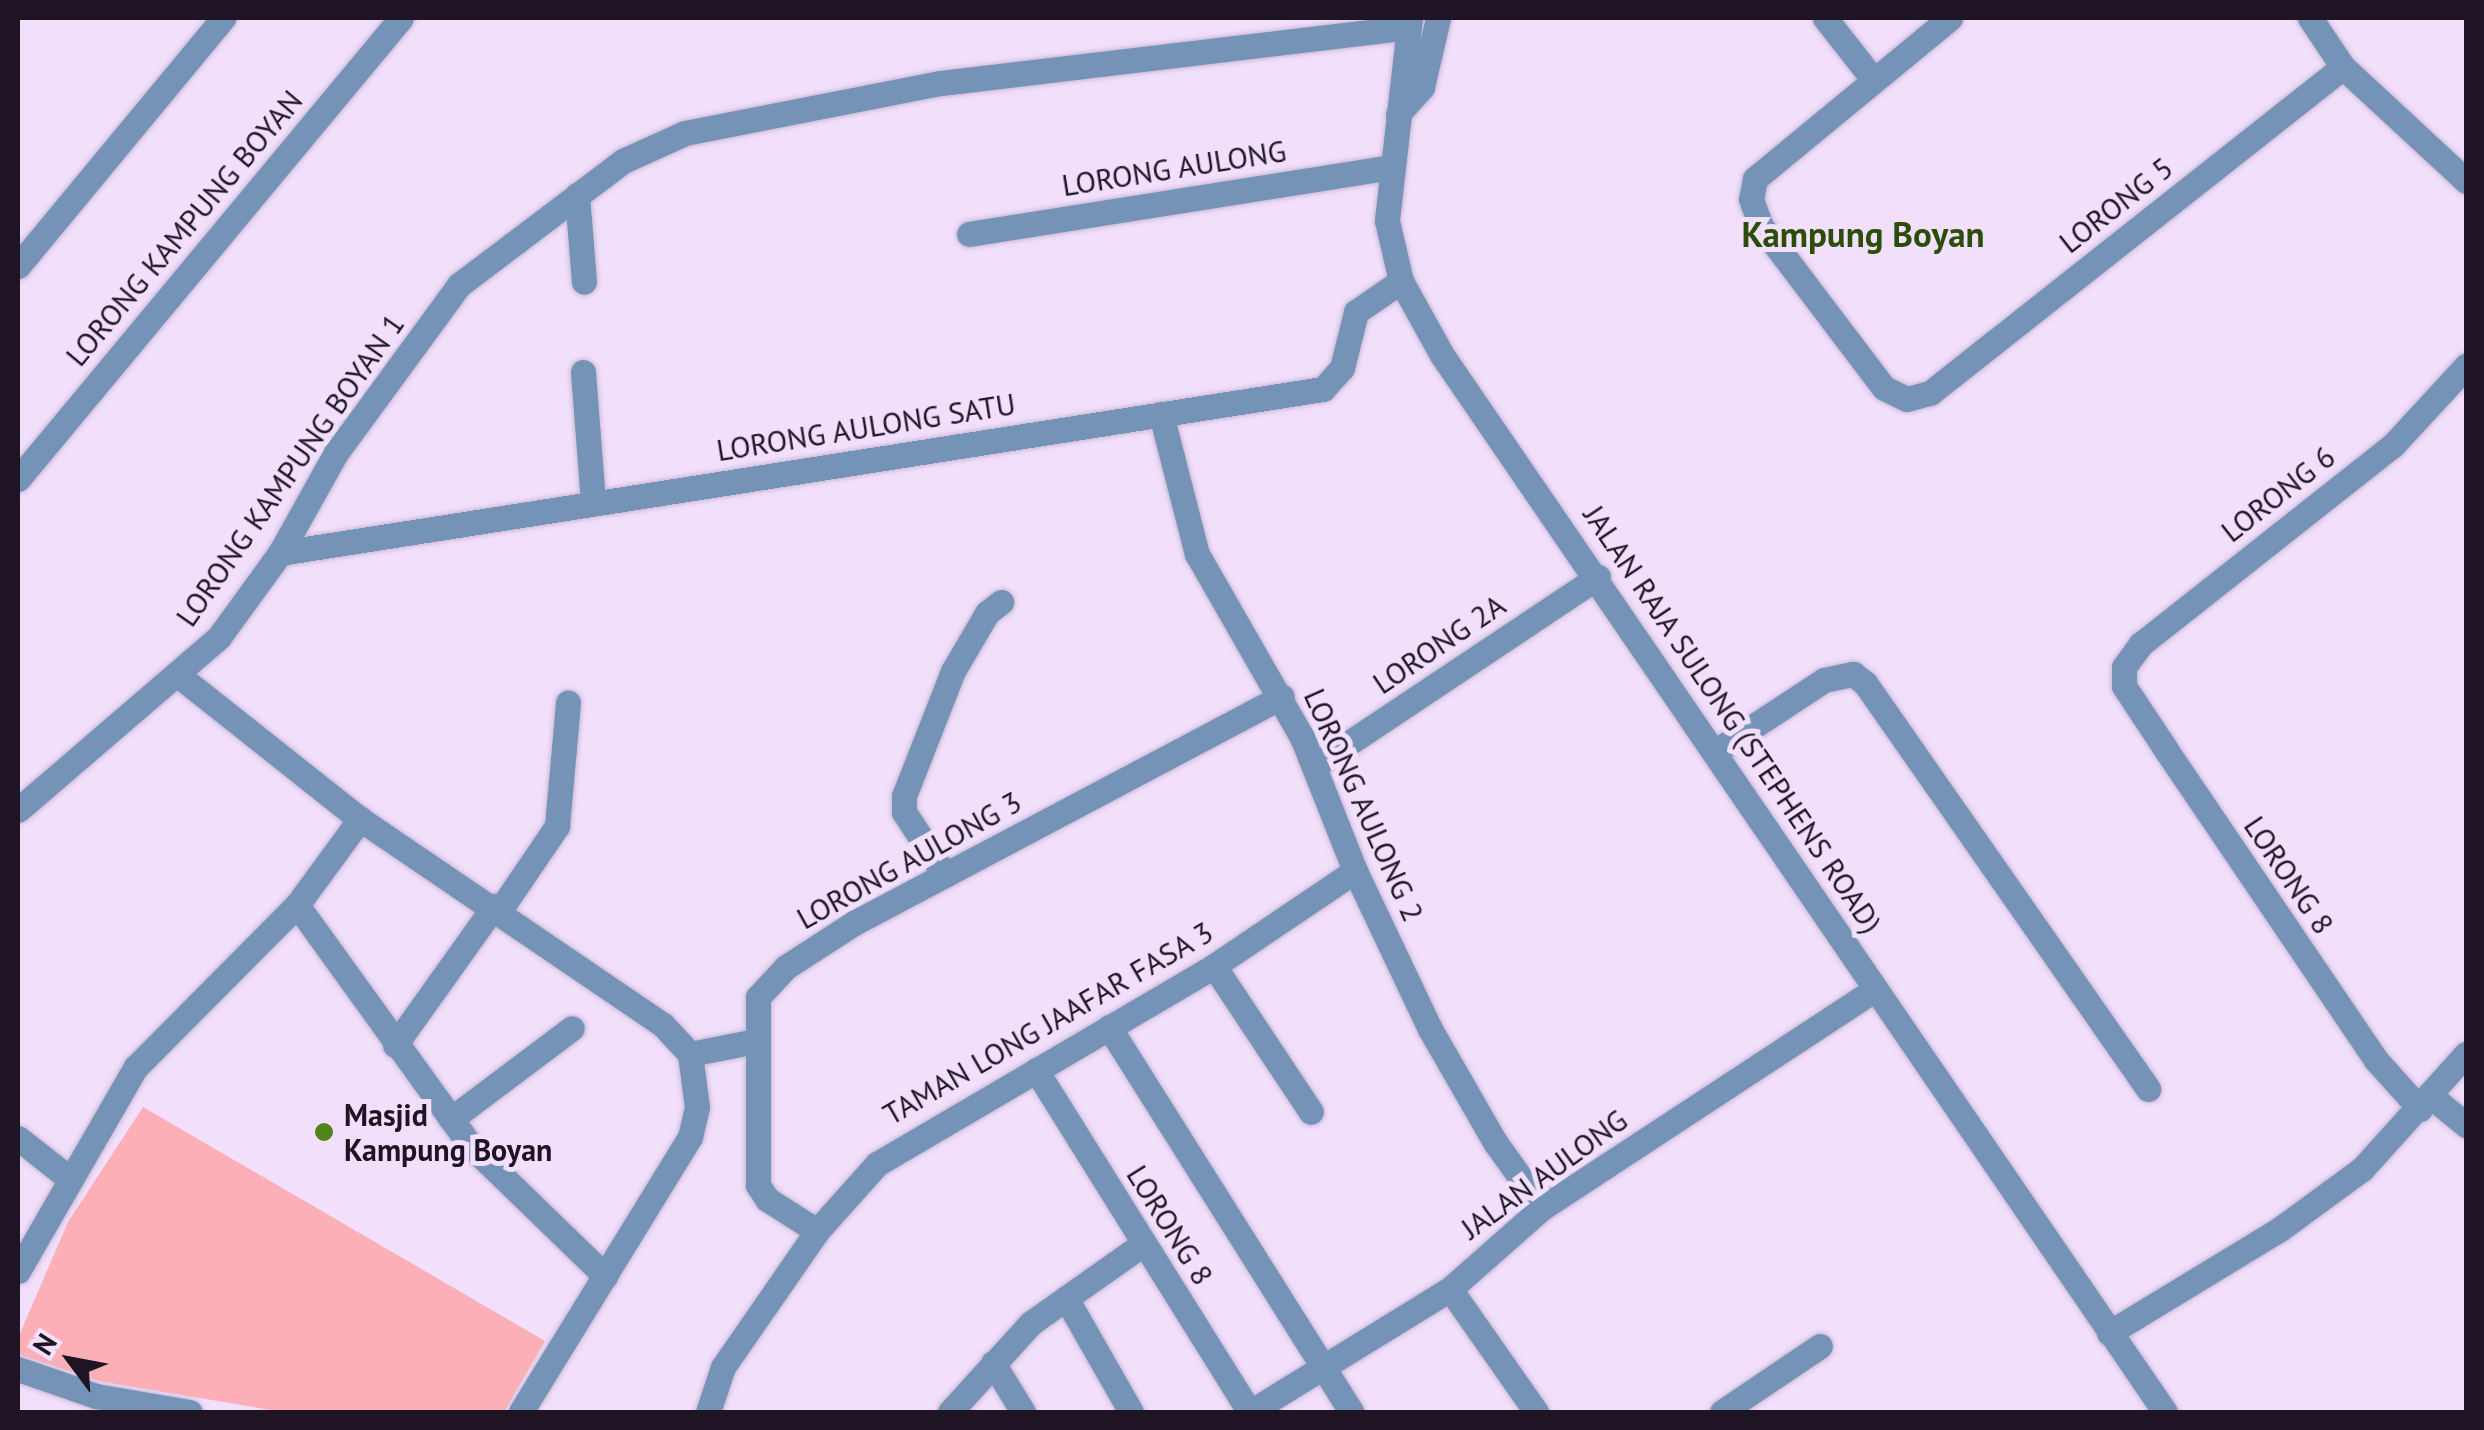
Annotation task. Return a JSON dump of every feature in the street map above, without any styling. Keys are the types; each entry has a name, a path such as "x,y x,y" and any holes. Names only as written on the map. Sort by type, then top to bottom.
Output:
{"street":[{"path":"18,266 223,18"},
{"name":"LORONG KAMPUNG BOYAN","path":"18,480 401,18"},
{"path":"1398,114 1422,87 1438,18"},
{"path":"1825,18 1872,78 1950,18"},
{"path":"2310,18 2343,67 2466,181"},
{"name":"JALAN RAJA SULONG (STEPHENS ROAD)","path":"1409,22 1390,166 1387,221 1401,281 1442,355 1598,577 2165,1412"},
{"name":"LORONG KAMPUNG BOYAN 1","path":"18,810 219,637 280,553 336,453 459,285 623,161 685,132 941,82 1329,26 1409,22"},
{"name":"LORONG 5","path":"1872,78 1754,179 1751,200 1761,226 1884,388 1908,399 1930,393 2343,67"},
{"name":"LORONG AULONG","path":"969,234 1390,166"},
{"path":"576,195 584,282"},
{"name":"LORONG AULONG SATU","path":"280,553 1323,389 1342,368 1356,312 1401,281"},
{"name":"LORONG 6","path":"2124,667 2141,644 2394,445 2466,366"},
{"path":"583,372 592,503"},
{"name":"LORONG AULONG 2","path":"1161,414 1196,554 1282,696 1316,766 1355,871 1430,1028 1495,1142 1542,1208"},
{"name":"LORONG 2A","path":"1316,766 1598,577"},
{"path":"945,876 904,812 904,796 953,670 988,613 1001,602"},
{"name":"LORONG 8","path":"2124,667 2124,686 2376,1060 2426,1104 2466,1126"},
{"path":"1716,750 1824,680 1853,674 1865,683 2148,1088"},
{"path":"178,675 360,819 497,908 663,1024 690,1054 697,1106 690,1137 521,1412"},
{"name":"LORONG AULONG 3","path":"817,1231 767,1199 758,1185 758,997 786,967 945,876 1282,696"},
{"path":"395,1045 557,826 568,702"},
{"path":"18,1270 136,1067 297,905 360,819"},
{"name":"TAMAN LONG JAAFAR FASA 3","path":"708,1412 724,1368 817,1231 897,1147 1214,966 1355,871"},
{"path":"297,905 451,1119 567,1245 605,1276"},
{"path":"1214,966 1311,1112"},
{"name":"JALAN AULONG","path":"1250,1412 1450,1289 1542,1208 1876,989"},
{"path":"1109,1027 1351,1412"},
{"path":"451,1119 572,1028"},
{"path":"690,1054 756,1041"},
{"path":"2109,1333 2280,1229 2362,1169 2426,1104 2466,1054"},
{"name":"LORONG 8","path":"1036,1070 1250,1412"},
{"path":"18,1138 70,1179"},
{"path":"950,1412 993,1363 1066,1298 1143,1244"},
{"path":"1450,1289 1536,1412"},
{"path":"1066,1298 1131,1412"},
{"path":"1722,1412 1820,1346"},
{"path":"993,1363 1024,1412"},
{"path":"18,1369 95,1404 190,1412"}],"shaded area":[{"path":"143,1107 545,1341 504,1412 282,1412 99,1381 18,1354 18,1338 68,1222"}],"place":[{"name":"Masjid Kampung Boyan","path":"324,1132"}],"district":[{"name":"Kampung Boyan","path":"1863,234"}]}
